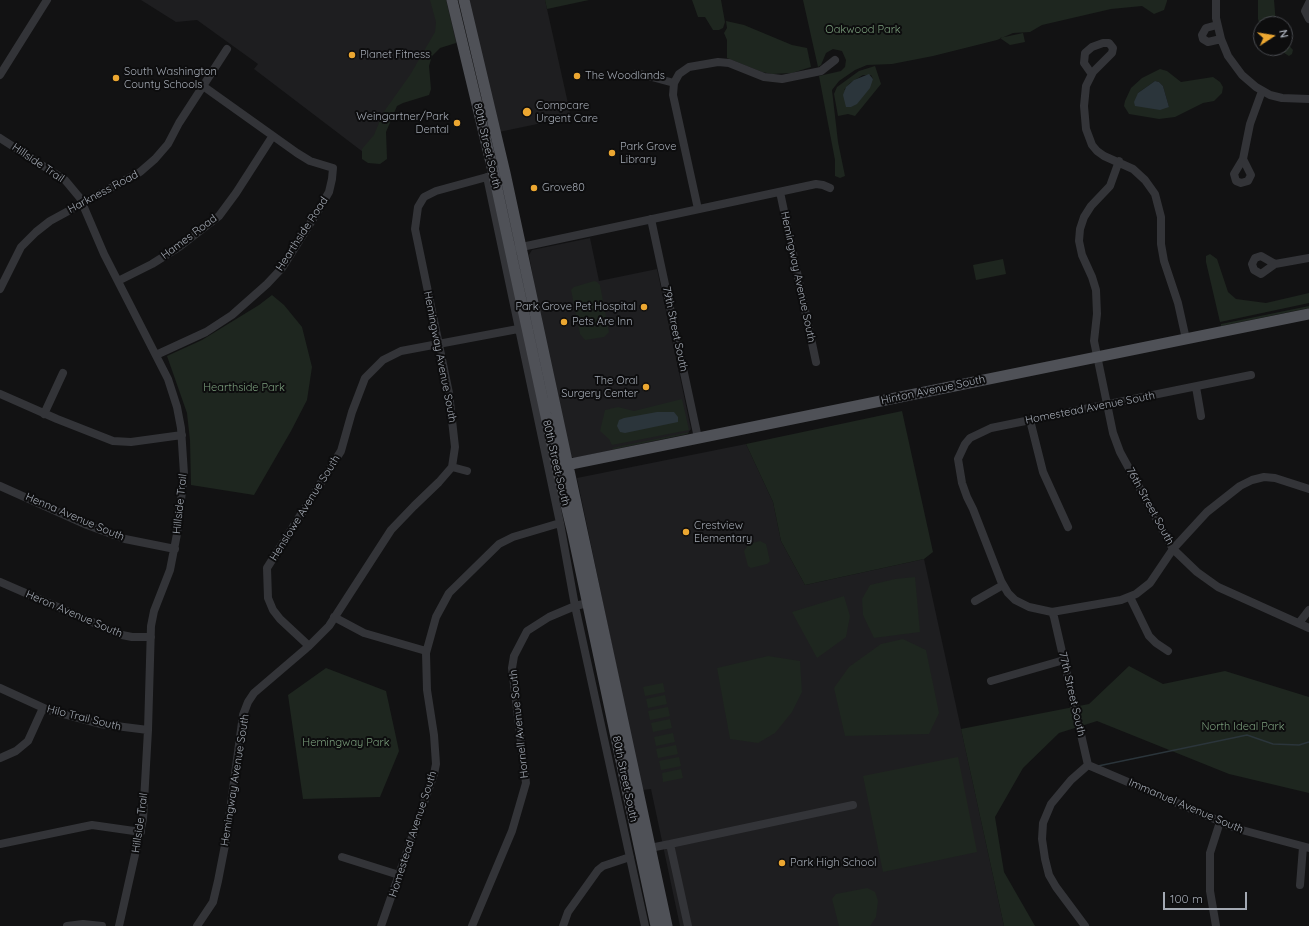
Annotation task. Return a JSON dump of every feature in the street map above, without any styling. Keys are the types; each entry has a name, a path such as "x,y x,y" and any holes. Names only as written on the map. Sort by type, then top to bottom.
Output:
{"main road":[{"name":"80th Street South","path":"452,0 495,175 515,248 562,466 667,926"},
{"name":"80th Street South","path":"464,0 495,175"},
{"name":"Hinton Avenue South","path":"562,466 1309,314"},
{"name":"80th Street South","path":"562,466 636,857 656,926"}],"street":[{"path":"0,75 47,0"},
{"path":"1216,0 1217,25 1221,39 1237,68 1248,81 1262,91 1282,98 1309,99"},
{"path":"1309,4 1305,11 1309,19"},
{"path":"1217,25 1206,28 1202,35 1208,42 1221,39"},
{"name":"Harkness Road","path":"0,289 2,278 22,247 36,232 50,221 140,172 155,159 168,144 227,49"},
{"path":"698,210 673,95 674,83 679,74 687,68 711,62 727,63 760,76 779,79 821,71 829,67 835,60"},
{"path":"637,73 674,83"},
{"path":"1091,73 1087,82 1084,100 1087,134 1092,145 1099,153 1129,166 1140,175 1149,185 1156,198 1161,216 1161,239 1164,261 1178,303 1186,339"},
{"path":"203,86 272,137"},
{"path":"1243,159 1250,124 1262,91"},
{"name":"Hearthside Road","path":"156,355 206,332 232,315 267,284 282,268 329,192 333,168 310,160 272,137"},
{"name":"Hames Road","path":"118,281 152,264 179,247 219,216 236,193 272,137"},
{"name":"Hillside Trail","path":"0,138 65,180 82,204 118,281 168,379 177,406 182,436 184,474 175,548 166,582 154,611 151,637 144,809 141,832 119,926"},
{"name":"76th Street South","path":"1119,161 1112,183 1088,210 1080,231 1081,252 1092,277 1097,296 1097,314 1094,337 1097,357 1113,433 1120,452 1174,549 1197,572 1218,587 1309,628"},
{"name":"80th Street South","path":"495,175 518,329 560,523 575,606 636,857 645,926"},
{"name":"Hemingway Avenue South","path":"197,926 213,902 218,881 226,840 243,715 248,702 254,694 310,646 328,626 391,530 452,467 455,447 449,393 414,229 418,207 424,197 436,191 495,175"},
{"path":"515,248 817,184 830,188"},
{"name":"Hemingway Avenue South","path":"780,192 816,362"},
{"name":"79th Street South","path":"651,220 698,438"},
{"path":"1276,264 1309,258"},
{"name":"Henslowe Avenue South","path":"310,646 280,619 273,610 268,598 267,568 341,451 352,412 365,378 382,360 393,354 420,346 439,344 518,329"},
{"path":"44,414 63,373"},
{"name":"Homestead Avenue South","path":"1003,585 973,509 966,497 960,474 958,459 965,444 970,438 991,428 1251,375"},
{"path":"1196,387 1202,416"},
{"path":"0,394 44,414 113,441 131,442 182,436"},
{"path":"1030,420 1043,472 1068,527"},
{"path":"452,467 467,471"},
{"path":"975,601 1003,585 1015,600 1029,607 1052,612 1130,597 1150,583 1174,549 1207,512 1240,486 1252,480 1264,477 1275,478 1309,489"},
{"name":"Henna Avenue South","path":"0,486 87,525 125,539 175,548"},
{"name":"Homestead Avenue South","path":"381,926 434,774 436,764 434,735 427,690 426,651 436,616 449,593 484,557 499,544 513,537 560,523"},
{"name":"Heron Avenue South","path":"0,582 122,634 132,637 151,637"},
{"path":"1130,597 1149,636 1168,651"},
{"name":"Hornell Avenue South","path":"472,926 512,831 526,783 512,668 514,656 527,631 549,617 575,606 588,604"},
{"path":"1299,624 1309,610"},
{"name":"77th Street South","path":"1052,612 1088,765"},
{"path":"334,617 364,633 426,651"},
{"path":"991,681 1064,660"},
{"name":"Hilo Trail South","path":"0,688 43,708 100,724 148,730"},
{"path":"0,758 16,751 28,741 43,708"},
{"path":"1085,926 1056,888 1049,875 1042,839 1043,823 1051,804 1071,780 1088,765"},
{"name":"Immanuel Avenue South","path":"1088,765 1238,829 1306,847"},
{"path":"563,926 568,912 598,870 603,866 636,857 650,848 853,805"},
{"path":"1216,926 1210,891 1210,853 1220,822"},
{"path":"0,844 99,824 141,832"},
{"path":"670,844 688,926"},
{"path":"1300,885 1306,847"},
{"path":"342,857 399,875"},
{"path":"67,926 84,924 102,926"}],"shaded area":[{"path":"141,0 449,0 459,42 438,46 363,152 254,69 258,64 197,20 176,22"},
{"path":"468,0 545,0 571,117 499,132"},
{"path":"869,74 873,79 870,88 857,104 851,107 846,107 843,95 846,87 854,80"},
{"path":"1155,81 1159,82 1163,86 1169,107 1160,110 1135,106 1134,102 1138,93"},
{"path":"590,238 599,281 657,269 691,429 687,434 574,458 570,456 534,293 529,255 532,250"},
{"path":"657,412 674,412 678,417 678,422 625,433 620,432 617,426 619,420 624,418"},
{"path":"746,444 773,502 781,541 805,585 924,559 1004,926 680,926 651,789 642,790 577,478"}],"green space":[{"path":"430,0 446,0 456,43 440,48 432,56 429,66 431,89 429,95 397,106 386,132 387,159 380,164 368,163 362,159 362,149 374,135 383,113 410,75 435,32 436,22"},
{"path":"545,0 589,0 547,9"},
{"path":"692,0 721,0 725,22 723,28 713,30 705,17 698,17"},
{"name":"Oakwood Park","path":"803,0 1167,1 1164,10 1154,14 1142,6 1111,9 1042,25 1030,32 1013,33 997,40 933,56 892,64 867,65 855,70 839,81 832,90 838,142 845,176 840,178 835,176 835,160 819,76 841,71 845,67 846,60 842,51 833,49 826,53 821,65 818,67"},
{"path":"1258,0 1274,0 1275,16 1258,16"},
{"path":"726,21 744,25 792,45 807,48 811,67 792,73 772,74 762,72 727,58 727,40 724,33 727,28"},
{"path":"1023,33 1025,42 1010,45 1000,38"},
{"path":"875,66 881,84 855,116 848,114 838,116 834,94 837,87 859,71","holes":["863,75 871,75 873,79 844,90 850,83"]},
{"path":"1160,69 1167,71 1181,82 1213,77 1220,82 1223,87 1222,93 1214,101 1203,103 1175,117 1159,119 1129,114 1124,106 1131,88 1142,78","holes":["1155,81 1159,82 1163,86 1169,107 1138,93"]},
{"path":"1210,254 1217,259 1228,292 1236,299 1266,303 1309,293 1309,303 1220,322 1206,262 1206,256"},
{"path":"1003,259 1006,274 976,280 973,265"},
{"path":"594,281 600,285 609,332 604,337 585,340 580,334 571,290 574,287"},
{"name":"Hearthside Park","path":"272,295 284,305 302,327 312,367 307,400 254,495 191,485 190,440 187,413 167,356 202,340 259,305"},
{"path":"1309,306 1309,308 1221,326 1221,324"},
{"path":"682,399 689,430 612,445 609,439 600,431 605,410 618,407 634,411"},
{"path":"902,411 933,552 924,559 805,585 781,541 773,502 746,444"},
{"path":"690,432 687,434 614,449 612,448"},
{"path":"760,541 766,544 770,561 767,564 751,568 748,566 744,551 749,544"},
{"path":"915,577 920,632 874,638 863,615 862,599 870,585 895,579"},
{"path":"844,596 850,616 846,637 817,658 792,612"},
{"path":"903,639 926,650 939,713 929,734 845,736 834,688 849,667 881,644"},
{"path":"768,656 800,661 802,692 792,712 775,733 758,743 730,739 717,668"},
{"name":"North Ideal Park","path":"1129,666 1163,684 1225,671 1309,697 1309,793 1229,774 1097,721 1059,733 1023,768 995,817 1004,872 1035,926 1004,926 961,729 1089,704"},
{"name":"Hemingway Park","path":"326,668 386,691 399,751 380,797 303,799 288,695"},
{"path":"663,683 665,692 645,696 643,687"},
{"path":"665,695 667,704 648,708 646,699"},
{"path":"668,707 670,716 650,720 648,711"},
{"path":"670,719 672,728 653,732 651,723"},
{"path":"673,733 675,742 656,746 654,737"},
{"path":"676,745 678,754 658,758 656,749"},
{"path":"679,757 681,766 661,770 659,761"},
{"path":"958,757 977,852 883,872 863,776"},
{"path":"681,769 683,778 663,782 662,773"},
{"path":"867,888 875,892 878,901 876,917 870,926 839,926 832,899 836,894"}],"waterway":[{"path":"1098,766 1247,735 1273,744 1299,745 1309,742"}],"place":[{"name":"Planet Fitness","path":"352,55"},
{"name":"The Woodlands","path":"577,76"},
{"name":"South Washington County Schools","path":"116,78"},
{"name":"Compcare Urgent Care","path":"527,112"},
{"name":"Weingartner/Park Dental","path":"457,123"},
{"name":"Park Grove Library","path":"612,153"},
{"name":"Grove80","path":"534,188"},
{"name":"Park Grove Pet Hospital","path":"644,307"},
{"name":"Pets Are Inn","path":"564,322"},
{"name":"The Oral Surgery Center","path":"646,387"},
{"name":"Crestview Elementary","path":"686,532"},
{"name":"Park High School","path":"782,863"}]}
